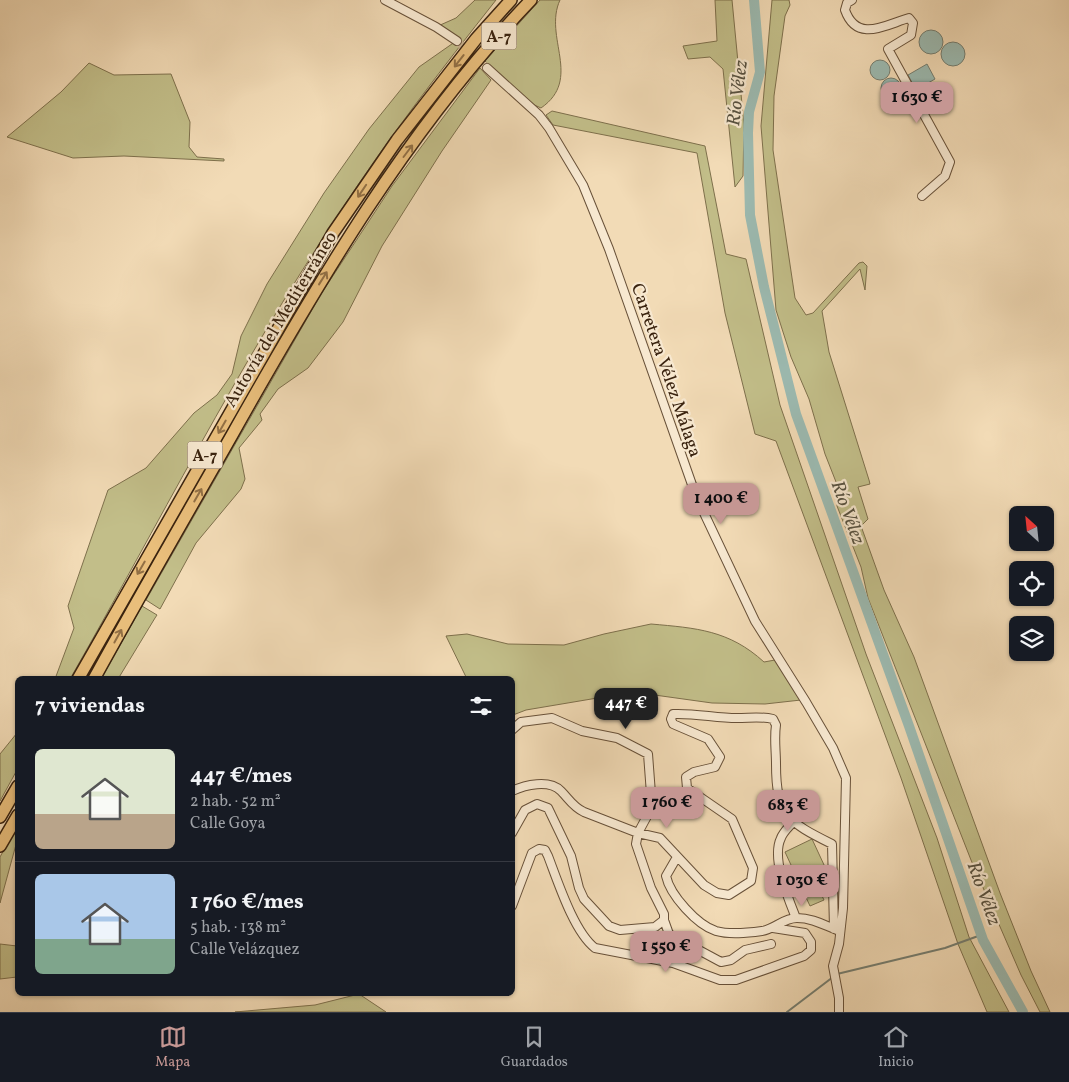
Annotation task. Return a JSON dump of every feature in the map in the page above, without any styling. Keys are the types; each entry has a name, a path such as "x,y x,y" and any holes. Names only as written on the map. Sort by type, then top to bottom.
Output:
{"highway":[{"name":"Autovía del Mediterráneo","path":"80,676 333,233 397,140 476,39 511,0"},
{"name":"Autovía del Mediterráneo","path":"96,676 288,334 350,234 406,152 480,58 531,0"},
{"path":"0,817 15,791"},
{"path":"0,846 15,820"}],"street":[{"path":"385,0 436,27 457,41"},
{"path":"852,0 847,3 845,10 853,23 862,28 880,29 909,18 913,23 911,35 888,49 950,162 945,176 922,196"},
{"name":"Carretera Vélez Málaga","path":"487,68 539,115 549,128 583,185 609,249 696,496 755,621 801,693 841,766 847,789 833,966 840,998 839,1012"},
{"path":"515,790 526,784 546,786 560,790 576,808 638,833 660,838 704,885 717,893 729,895 740,890 751,881 753,868 732,819 687,788 686,777 694,772 715,767 720,757 708,739 673,724 671,719 674,714 773,719 776,725 777,794 779,802 793,822 832,844 837,930 813,920 796,918 780,922 773,928"},
{"path":"515,727 521,722 552,718 575,729 617,738 648,754 652,807 638,833 636,844 651,888 664,914 669,934 721,962 731,960 745,950 771,944"},
{"path":"515,828 525,810 537,804 548,808 571,856 578,888 584,900 608,926 620,930 655,927 664,920"},
{"path":"793,822 780,838 778,856 788,896 796,918"},
{"path":"515,898 532,853 539,849 545,850 566,902 586,941 596,948 673,963 720,980 736,980 804,956 811,950 811,942 805,933 773,928 738,933 715,930 700,921 689,912 668,887 666,876 677,857"}],"shaded area":[{"path":"475,0 496,0 393,134 336,218 265,331 232,388 72,676 56,676 74,628 68,606 108,490 146,468 194,413 217,395 232,374 241,336 267,284 324,193 369,129 419,67 459,39 438,26 456,18"},
{"path":"540,0 560,0 556,14 556,28 561,71 559,84 553,97 541,108 528,102 485,61"},
{"path":"715,0 732,0 744,125 743,176 735,187 723,69 710,57 688,59 683,46 717,41"},
{"path":"772,0 789,0 790,5 785,16 774,96 773,150 795,298 806,315 813,313 859,263 863,262 867,266 865,290 860,269 822,311 829,352 870,484 858,487 868,519 861,526 884,590 914,657 1000,893 1031,971 1050,1012 1040,1012 1021,975 971,860 868,598 861,567 837,506 838,487 825,454 809,399 791,357 776,310 761,126"},
{"path":"89,63 114,75 171,74 190,122 189,147 197,157 224,159 224,161 124,156 73,158 7,137 61,92"},
{"path":"480,68 491,80 442,151 382,246 343,322 308,368 278,389 260,414 262,420 239,448 245,479 241,489 196,543 160,609 146,600 321,294 392,186"},
{"path":"552,111 705,146 726,254 746,259 780,405 866,654 937,838 969,937 1009,1012 987,1012 958,944 901,778 776,441 755,434 725,313 697,153 553,125 546,115"},
{"path":"142,606 157,615 120,676 103,676"},
{"path":"651,624 711,632 738,643 764,662 775,660 801,700 765,704 712,703 633,692 526,710 515,714 515,676 466,676 446,636 467,634 508,644 564,645"},
{"path":"15,735 15,774 0,801 0,754"},
{"path":"15,830 15,848 0,903 0,857"},
{"path":"812,839 825,867 811,873 824,900 810,906 785,852"},
{"path":"0,944 15,946 15,977 0,979"},
{"path":"351,996 362,996 386,1012 235,1012 315,1005"}],"water":[{"path":"931,30 940,33 943,42 940,51 931,54 922,51 919,42 922,33"},
{"path":"953,42 962,45 965,54 962,63 953,66 944,63 941,54 944,45"},
{"path":"880,60 887,63 890,70 887,77 880,80 873,77 870,70 873,63"},
{"path":"927,64 935,79 916,90 908,75"},
{"path":"891,78 898,81 901,88 898,95 891,98 884,95 881,88 884,81"}],"waterway":[{"name":"Río Vélez","path":"754,0 760,72 749,112 750,215 764,287 796,414 909,726 983,940 1023,1012"},
{"path":"837,974 945,948 981,935"},
{"path":"787,1012 833,977"}],"tunnel":[{"path":"457,41 487,68"}]}
